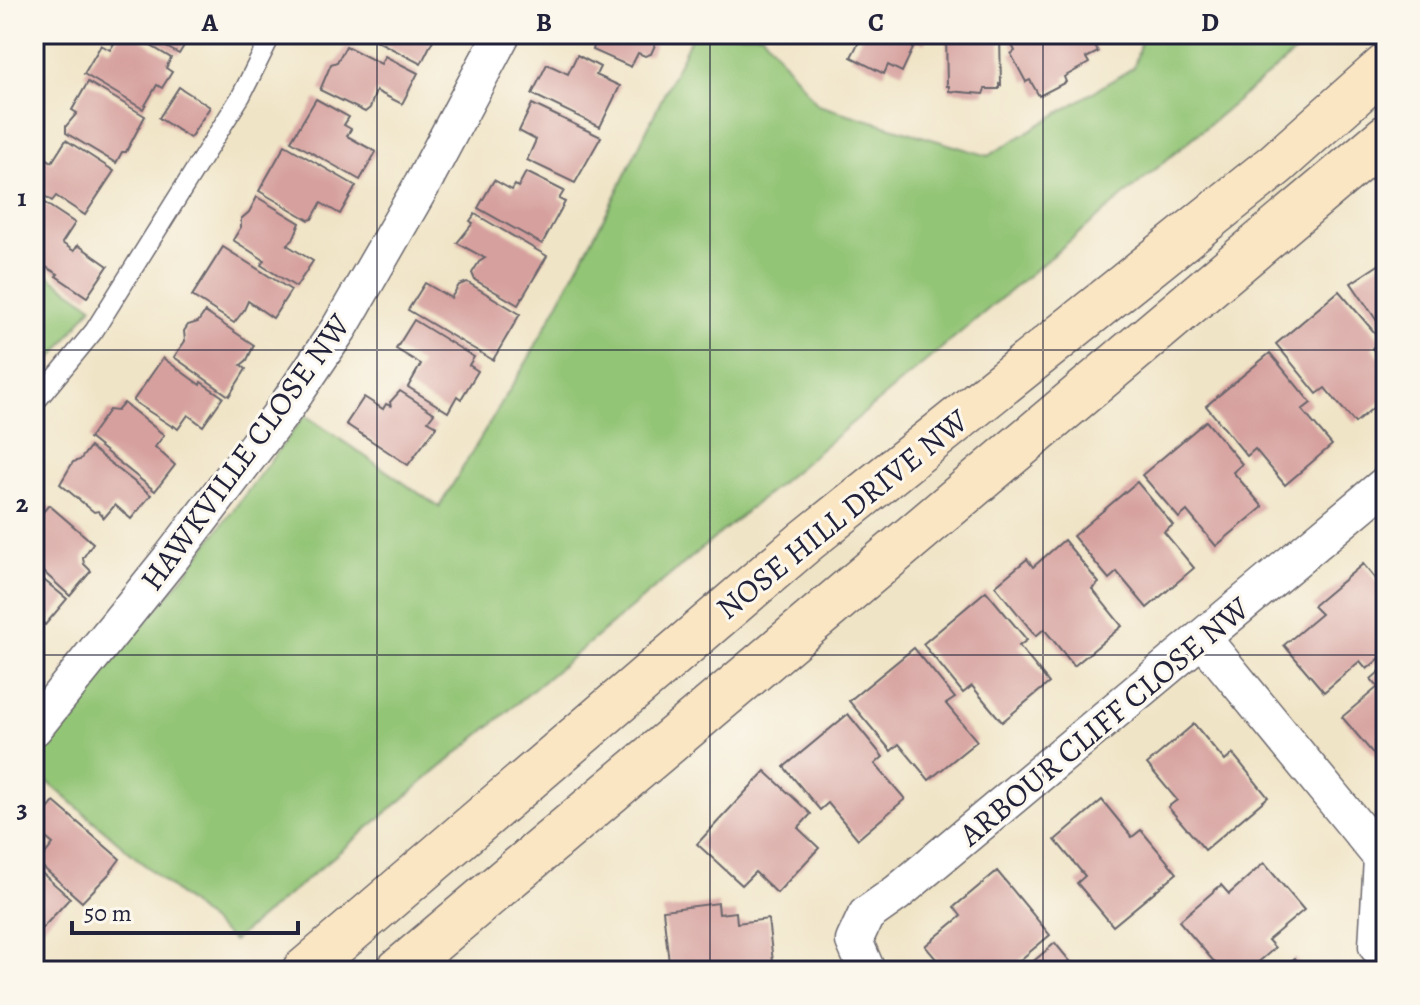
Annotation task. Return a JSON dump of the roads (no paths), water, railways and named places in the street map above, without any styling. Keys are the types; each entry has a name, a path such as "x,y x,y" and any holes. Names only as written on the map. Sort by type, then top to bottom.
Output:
{"main road":[{"name":"NOSE HILL DRIVE NW","path":"304,971 806,541 1276,164 1386,66"},
{"name":"NOSE HILL DRIVE NW","path":"398,971 1386,137"}],"street":[{"name":"HAWKVILLE CLOSE NW","path":"34,728 257,445 340,327 423,183 502,34"},
{"name":"ARBOUR CLIFF CLOSE NW","path":"867,971 854,941 866,915 897,893 1386,484"},
{"path":"1203,639 1382,858 1377,946"}],"lane":[{"path":"34,404 94,331 241,96 272,34"}]}
